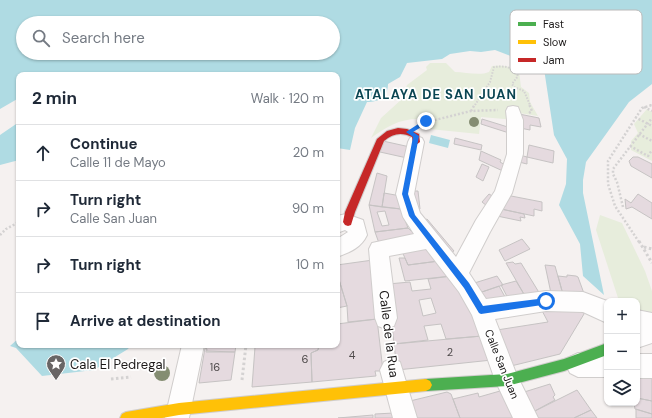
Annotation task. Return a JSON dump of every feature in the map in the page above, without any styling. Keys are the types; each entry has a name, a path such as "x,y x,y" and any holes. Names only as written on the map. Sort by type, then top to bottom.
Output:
{"street":[{"path":"458,274 483,226 503,193 515,154 515,120 513,111"},
{"path":"340,247 348,244 358,235 356,226 342,224 358,196 380,139 393,130 402,130 412,137"},
{"name":"Calle San Juan","path":"412,137 405,194 412,216 429,240 458,274 481,310 507,380 526,418"},
{"name":"Calle de la Rua","path":"386,318 379,249 429,240"},
{"path":"481,310 546,301 583,302 604,311"},
{"path":"640,322 652,324"},
{"path":"640,336 652,332"},
{"path":"178,413 192,348"},
{"path":"126,418 178,413 394,379 507,380 564,365 604,350"},
{"path":"564,365 604,365"},
{"path":"640,366 652,366"},
{"name":"Calle de la Rua","path":"394,379 404,418"}],"path":[{"path":"471,112 490,82 494,67 510,69"},
{"path":"412,137 426,121 471,112 496,110 529,113 532,111 524,91 514,87 512,84 518,76 517,74"},
{"path":"652,105 644,107 635,117 608,161 608,184 615,206 652,263"},
{"path":"644,107 652,111"},
{"path":"635,117 652,126"},
{"path":"623,207 618,182 613,174 614,169 652,118"},
{"path":"639,134 652,141"},
{"path":"630,146 648,156 652,150"},
{"path":"0,235 6,229 16,224"},
{"path":"643,247 652,249"},
{"name":"Calle de la Rua","path":"386,318 394,379"},
{"path":"240,403 246,348"},
{"path":"112,379 131,376"}],"green space":[{"path":"430,63 446,63 455,72 472,74 489,72 492,66 510,67 510,74 519,74 521,87 529,93 530,102 538,116 519,113 515,120 481,117 479,134 429,129 418,119 411,119 393,124 371,138 381,118 402,99 407,85 427,70 426,67"},
{"path":"647,109 652,112 652,161 631,150 631,141 638,133 634,124"},
{"path":"600,215 622,223 645,271 652,291 652,318 640,316 640,298 618,298 596,230"}],"water":[{"path":"0,0 652,0 652,84 629,102 586,162 583,180 583,193 604,295 583,276 580,244 559,205 566,184 567,159 554,135 545,74 642,74 642,10 510,10 510,56 495,50 481,52 470,51 450,54 442,59 407,63 400,77 388,84 388,89 382,98 367,102 355,128 350,150 340,148 340,72 16,72 16,100 0,109"},
{"path":"16,124 16,161 0,165 0,135"},
{"path":"431,135 450,140 448,148 429,143"},
{"path":"16,341 16,348 10,346"},
{"path":"16,348 129,348 94,370 42,376"}],"building":[{"path":"519,114 539,118 541,127 530,125 530,130 520,128"},
{"path":"482,119 511,128 509,133 481,124"},
{"path":"455,138 482,145 481,150 454,144"},
{"path":"383,141 410,147 407,158 380,152"},
{"path":"529,145 554,151 553,163 527,157"},
{"path":"481,151 501,160 500,162 507,166 505,172 479,160"},
{"path":"516,154 527,157 527,164 515,161"},
{"path":"633,157 638,157 652,164 652,178 631,166 629,161"},
{"path":"482,164 489,167 483,181 476,177"},
{"path":"377,173 387,176 382,207 369,205"},
{"path":"411,191 418,191 420,209 412,209"},
{"path":"384,193 401,196 401,209 382,207"},
{"path":"489,194 494,197 487,206 482,202"},
{"path":"638,194 652,203 652,219 632,207 626,209 625,199 631,203"},
{"path":"506,195 542,202 542,211 534,209 534,216 501,209"},
{"path":"369,205 401,209 408,228 375,232","holes":["385,211 389,225 382,226 377,212"]},
{"path":"501,209 524,214 525,218 520,217 521,221 497,216"},
{"path":"427,219 454,251 446,255 419,223"},
{"path":"408,228 411,231 413,230 418,240 380,246 375,232"},
{"path":"522,239 530,249 505,261 499,250"},
{"path":"424,245 439,261 408,265 401,249"},
{"path":"399,258 405,258 408,265 439,261 451,276 405,281"},
{"path":"373,260 377,319 348,322 347,306 340,283 340,265"},
{"path":"513,262 515,264 521,263 543,299 528,301 506,263"},
{"path":"545,265 555,266 564,298 552,298"},
{"path":"567,275 578,277 586,299 564,298 558,276 567,277"},
{"path":"452,276 470,309 482,336 446,339 441,324 424,326 428,340 394,344 388,284 410,282 412,291 431,289 428,279","holes":["431,298 436,313 423,316 419,300"]},
{"path":"497,276 503,285 476,294 468,285"},
{"path":"516,281 528,301 511,304 501,285"},
{"path":"340,283 347,306 340,307"},
{"path":"499,286 509,304 475,297 476,294"},
{"path":"582,304 584,314 560,354 511,366 497,330 548,322 539,305"},
{"path":"377,319 383,371 375,371 376,376 312,382 311,353 318,350 318,348 340,348 340,324"},
{"path":"482,336 492,360 397,370 394,344"},
{"path":"205,348 207,349 206,352 235,352 231,380 199,383"},
{"path":"206,348 236,348 235,352 207,351"},
{"path":"255,348 318,348 318,350 311,353 312,382 252,387"},
{"path":"640,372 652,375 652,401 640,399"},
{"path":"550,384 555,395 553,397 555,400 531,413 521,393"},
{"path":"577,390 591,410 574,418 533,418 531,413"},
{"path":"500,391 506,394 522,418 460,418 453,399 478,393 479,397"},
{"path":"447,392 451,394 460,418 414,418 410,401"},
{"path":"640,399 652,401 652,414 635,409 634,406 640,406"},
{"path":"636,409 652,414 652,418 636,418"},
{"path":"591,410 597,418 574,418"},
{"path":"394,413 396,418 375,418 375,414"},
{"path":"373,415 373,418 338,418"}],"traffic: fast":[{"path":"426,385 507,380 564,365 604,350"}],"traffic: slow":[{"path":"126,418 179,409 426,385"}],"traffic: jam":[{"path":"348,222 350,212 381,139 389,133 402,131 416,136 416,142"}],"place":[{"name":"Cala El Pedregal","path":"56,381"}],"district":[{"name":"ATALAYA DE SAN JUAN","path":"436,94"}],"route":[{"path":"426,121 409,132 416,136 405,194 412,216 429,240 466,285 481,310 546,301"}]}
